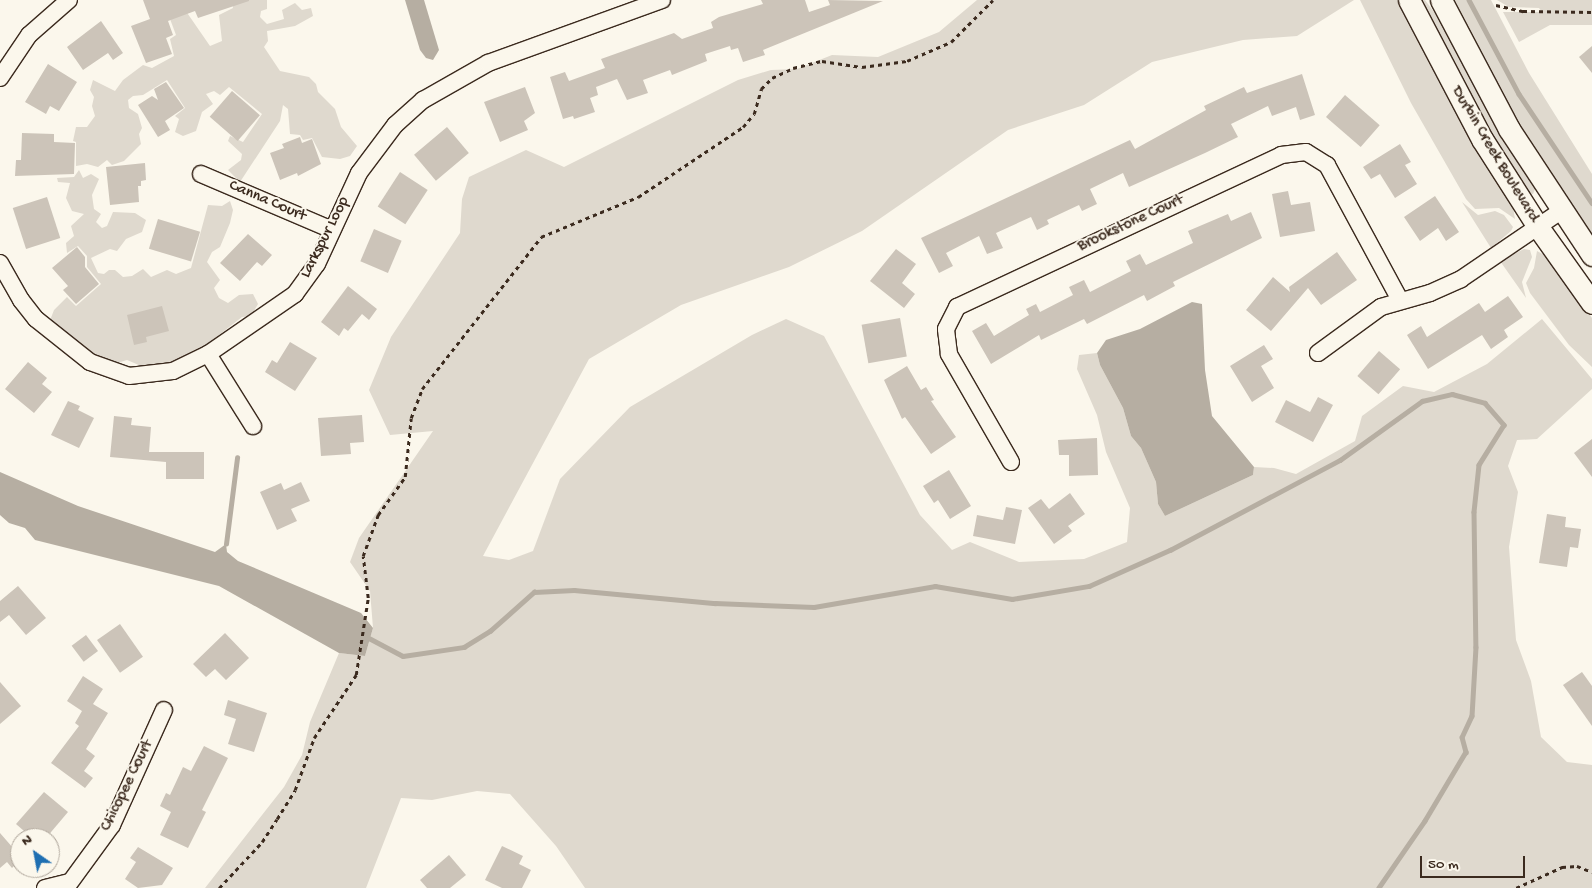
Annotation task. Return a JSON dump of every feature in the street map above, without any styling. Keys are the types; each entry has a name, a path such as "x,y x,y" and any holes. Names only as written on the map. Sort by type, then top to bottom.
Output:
{"street":[{"path":"0,78 29,35 69,0"},
{"name":"Larkspur Loop","path":"0,263 21,300 36,319 90,362 129,376 158,375 188,366 295,294 317,264 359,173 376,147 423,100 488,63 662,0"},
{"name":"Durbin Creek Boulevard","path":"1410,0 1462,105 1538,227 1592,303"},
{"name":"Durbin Creek Boulevard","path":"1441,0 1499,112 1561,211 1592,254"},
{"name":"Brookstone Court","path":"1011,462 950,354 946,329 957,307 1281,155 1306,152 1327,165 1400,300"},
{"name":"Canna Court","path":"201,174 332,230"},
{"path":"1318,353 1365,317 1400,300 1446,287 1561,211"},
{"path":"208,354 254,426"},
{"name":"Chicopee Court","path":"45,888 68,885 112,825 164,710"}],"path":[{"path":"219,888 278,819 294,790 314,738 356,675 368,598 363,556 378,515 405,477 410,418 422,389 541,237 638,197 743,127 754,114 761,89 772,78 793,68 822,61 862,68 907,61 951,42 993,0"},
{"path":"1496,5 1523,11 1592,12"},
{"path":"1516,888 1562,867 1577,866 1592,872"}],"shaded area":[{"path":"232,0 267,0 267,9 261,11 260,17 267,24 284,19 282,10 295,3 302,10 311,8 313,16 295,26 267,31 268,41 264,47 280,71 309,77 316,84 318,92 335,109 341,127 357,146 350,156 340,159 322,157 312,138 303,140 300,135 290,134 288,109 283,105 280,121 240,182 228,170 241,160 242,154 228,141 230,136 243,142 262,114 229,87 220,95 214,91 206,94 213,104 202,112 196,131 183,136 175,132 179,119 175,116 185,108 167,80 143,95 133,96 128,100 129,108 138,114 142,128 139,134 141,144 124,161 112,165 107,160 98,167 87,164 76,166 76,142 73,141 76,127 87,127 95,116 92,106 94,97 90,90 93,80 115,91 123,80 143,65 152,68 174,56 170,39 176,35 167,11 181,4 210,46 222,41 219,15 233,8"},
{"path":"405,0 424,0 439,50 433,60 426,58 420,50"},
{"path":"977,0 1354,0 1297,36 1243,40 1152,62 1084,105 1008,130 862,231 789,267 681,305 589,359 483,556 509,560 533,551 560,479 630,407 752,335 786,319 824,336 920,515 952,550 970,542 1019,562 1084,559 1127,542 1130,508 1106,452 1097,415 1077,369 1079,355 1097,353 1100,365 1123,408 1131,436 1141,448 1156,482 1158,504 1165,516 1253,475 1254,467 1274,468 1296,474 1355,441 1362,416 1403,386 1434,392 1487,364 1542,319 1592,379 1592,389 1537,439 1517,440 1508,466 1518,492 1509,547 1516,640 1531,681 1541,737 1567,762 1592,765 1592,888 585,888 556,846 510,794 477,791 432,800 401,798 366,888 205,888 284,787 302,755 310,722 339,653 365,656 373,628 370,591 350,562 359,538 433,431 390,435 369,390 391,337 460,233 462,199 469,177 526,150 564,167 738,80 771,70 797,69 832,55 878,57 939,32"},
{"path":"1360,0 1399,0 1466,131 1513,207 1515,219 1499,208 1475,209 1466,199 1411,103"},
{"path":"1420,0 1425,0 1440,20 1535,189 1533,194 1526,193 1481,117"},
{"path":"1452,0 1491,0 1529,73 1592,174 1592,237 1530,143"},
{"path":"1497,0 1592,0 1592,25 1550,25 1519,42 1503,12 1542,12 1539,8 1509,7"},
{"path":"79,170 83,178 91,174 99,179 92,195 94,209 101,214 96,222 102,228 107,226 113,212 135,213 146,220 142,232 126,239 117,251 110,249 91,258 98,273 104,274 109,270 115,270 123,277 132,276 143,269 151,277 167,270 176,274 191,268 208,205 222,206 230,201 233,210 230,223 220,247 212,252 207,262 220,280 214,288 219,298 228,303 239,295 253,294 258,304 251,316 242,317 206,345 175,363 146,368 127,360 114,364 75,347 49,323 54,310 67,297 76,306 101,284 87,267 87,256 78,246 67,253 66,243 74,236 71,226 84,214 72,211 66,198 70,183 58,182 57,178 74,177"},
{"path":"1462,202 1478,215 1495,211 1504,215 1513,227 1511,231 1491,248"},
{"path":"1524,249 1530,250 1532,257 1522,282 1526,298 1500,261"},
{"path":"1537,251 1548,257 1592,318 1592,367 1569,345 1530,293 1526,283 1534,268"},
{"path":"1192,302 1202,304 1205,370 1212,416 1254,467 1253,475 1165,516 1158,504 1156,482 1141,448 1131,436 1123,408 1100,365 1097,353 1106,340 1140,329"},
{"path":"0,472 78,506 215,552 226,544 227,552 238,561 361,613 373,628 365,656 339,653 219,586 35,540 25,528 9,523 0,515"}],"building":[{"path":"143,0 249,1 198,18 195,11 168,21 173,35 166,38 172,54 146,63 131,26 150,19"},
{"path":"761,0 805,0 809,12 830,5 828,0 883,1 763,50 765,55 743,62 738,48 731,50 730,46 705,54 707,61 672,75 670,70 643,80 648,93 627,100 617,79 596,87 598,95 590,98 595,112 574,119 573,116 563,119 550,77 565,72 569,81 605,68 601,59 674,33 682,39 713,28 711,22 719,17 763,4"},
{"path":"101,21 123,53 113,60 108,53 83,70 67,47"},
{"path":"1592,46 1592,73 1579,57"},
{"path":"48,64 77,82 59,111 50,106 46,114 25,102"},
{"path":"1302,74 1315,115 1300,120 1296,107 1272,116 1268,106 1231,124 1238,137 1205,153 1129,187 1123,173 1090,189 1097,204 1082,211 1079,205 1047,220 1049,224 1037,230 1031,217 996,233 1003,248 987,254 979,236 946,253 953,266 939,273 921,238 1130,140 1135,149 1206,110 1204,106 1244,87 1247,93"},
{"path":"166,82 184,108 165,121 170,130 158,137 138,105 152,96 158,100 154,89"},
{"path":"525,87 535,113 524,121 528,130 500,142 484,102"},
{"path":"232,91 260,115 238,141 210,117"},
{"path":"1345,95 1380,125 1361,147 1326,117"},
{"path":"447,127 469,153 436,181 414,155"},
{"path":"22,133 54,134 54,142 75,143 74,174 15,176 16,160 21,160"},
{"path":"300,137 302,143 312,139 321,164 298,176 297,173 280,180 270,153 284,148 282,144"},
{"path":"1400,144 1411,162 1405,165 1417,184 1395,198 1380,174 1371,179 1363,167"},
{"path":"145,163 146,180 141,181 141,186 138,186 139,202 110,205 106,167"},
{"path":"400,172 428,190 405,224 378,206"},
{"path":"1288,191 1291,205 1310,202 1315,231 1280,237 1272,194"},
{"path":"1435,196 1459,232 1446,241 1438,228 1420,241 1404,217"},
{"path":"47,197 60,238 26,249 13,208"},
{"path":"1251,212 1262,238 1173,282 1175,286 1147,301 1144,295 1087,324 1084,319 1041,340 1039,335 991,364 972,331 986,323 994,336 1029,315 1026,309 1036,304 1040,312 1073,295 1069,287 1084,280 1090,292 1131,271 1126,261 1140,254 1146,265 1193,243 1188,231 1228,214 1231,221"},
{"path":"158,219 200,232 191,262 149,249"},
{"path":"374,229 402,241 388,273 360,261"},
{"path":"248,234 272,255 262,266 257,262 240,281 220,263"},
{"path":"77,247 85,257 85,267 99,284 76,304 63,290 68,286 52,268"},
{"path":"896,249 916,264 902,283 915,294 904,308 870,281"},
{"path":"1337,252 1357,280 1321,305 1308,288 1271,331 1246,310 1273,277 1290,292 1289,287"},
{"path":"348,286 377,309 369,320 362,314 348,331 344,328 339,336 321,322"},
{"path":"1508,296 1523,317 1504,330 1508,337 1491,349 1482,335 1428,369 1407,335 1421,326 1427,337 1479,303 1485,312"},
{"path":"162,306 169,331 146,337 147,342 134,345 127,315"},
{"path":"900,318 907,356 868,363 862,325"},
{"path":"290,342 317,358 295,391 265,372 272,360 277,363"},
{"path":"1264,345 1273,359 1261,366 1274,388 1252,402 1230,366"},
{"path":"1379,351 1400,369 1378,394 1357,376"},
{"path":"28,362 47,378 42,384 52,392 34,413 5,389"},
{"path":"907,366 921,390 926,387 934,400 931,401 956,437 931,454 905,417 902,419 884,380"},
{"path":"1318,397 1333,405 1313,442 1275,422 1286,400 1310,412"},
{"path":"68,401 80,406 78,410 94,418 79,448 51,435"},
{"path":"362,415 364,442 350,443 351,454 321,456 318,418"},
{"path":"114,416 132,418 131,425 151,427 149,452 204,452 204,479 166,479 166,462 110,457"},
{"path":"1097,438 1098,475 1069,476 1069,455 1059,455 1058,440"},
{"path":"1592,439 1592,477 1574,453"},
{"path":"949,470 971,506 950,519 938,500 934,503 923,486"},
{"path":"301,482 310,501 291,509 297,521 277,530 260,492 281,483 284,490"},
{"path":"1070,493 1085,514 1068,526 1072,531 1054,544 1028,508 1041,499 1049,509"},
{"path":"1006,507 1022,510 1015,544 973,536 977,515 1003,520"},
{"path":"1547,514 1566,517 1565,527 1581,529 1578,548 1570,547 1567,567 1539,563"},
{"path":"18,586 46,618 26,635 9,615 0,622 0,601"},
{"path":"120,624 143,657 120,673 97,640"},
{"path":"225,633 249,658 226,680 215,669 206,677 193,664"},
{"path":"86,635 98,651 84,662 72,646"},
{"path":"1582,672 1592,686 1592,726 1563,685"},
{"path":"83,676 103,689 93,704 108,713 86,749 95,756 84,771 93,778 85,788 51,763 79,726 75,723 82,711 67,701"},
{"path":"0,682 21,706 0,724"},
{"path":"228,700 267,713 254,752 228,744 236,719 224,715"},
{"path":"204,746 228,758 202,810 206,812 188,848 160,835 171,812 160,806 166,793 170,795 183,767 191,771"},
{"path":"44,792 68,812 54,828 21,828 16,824"},
{"path":"0,833 10,844 10,866 7,862 0,868"},
{"path":"502,846 523,856 519,864 531,870 522,888 502,888 485,880"},
{"path":"138,847 173,868 162,885 138,888 125,879 136,862 130,858"},
{"path":"449,855 466,875 450,888 427,888 420,880"}],"waterway":[{"path":"1469,0 1519,94 1592,203"},
{"path":"369,638 403,656 464,647 490,631 534,592 574,590 715,603 814,607 935,586 1012,599 1089,586 1170,550 1340,460 1422,401 1452,394 1485,403 1504,425 1479,465 1474,512 1476,647 1472,716 1462,737 1466,752 1425,821 1379,888"},
{"path":"226,544 237,458"}]}
